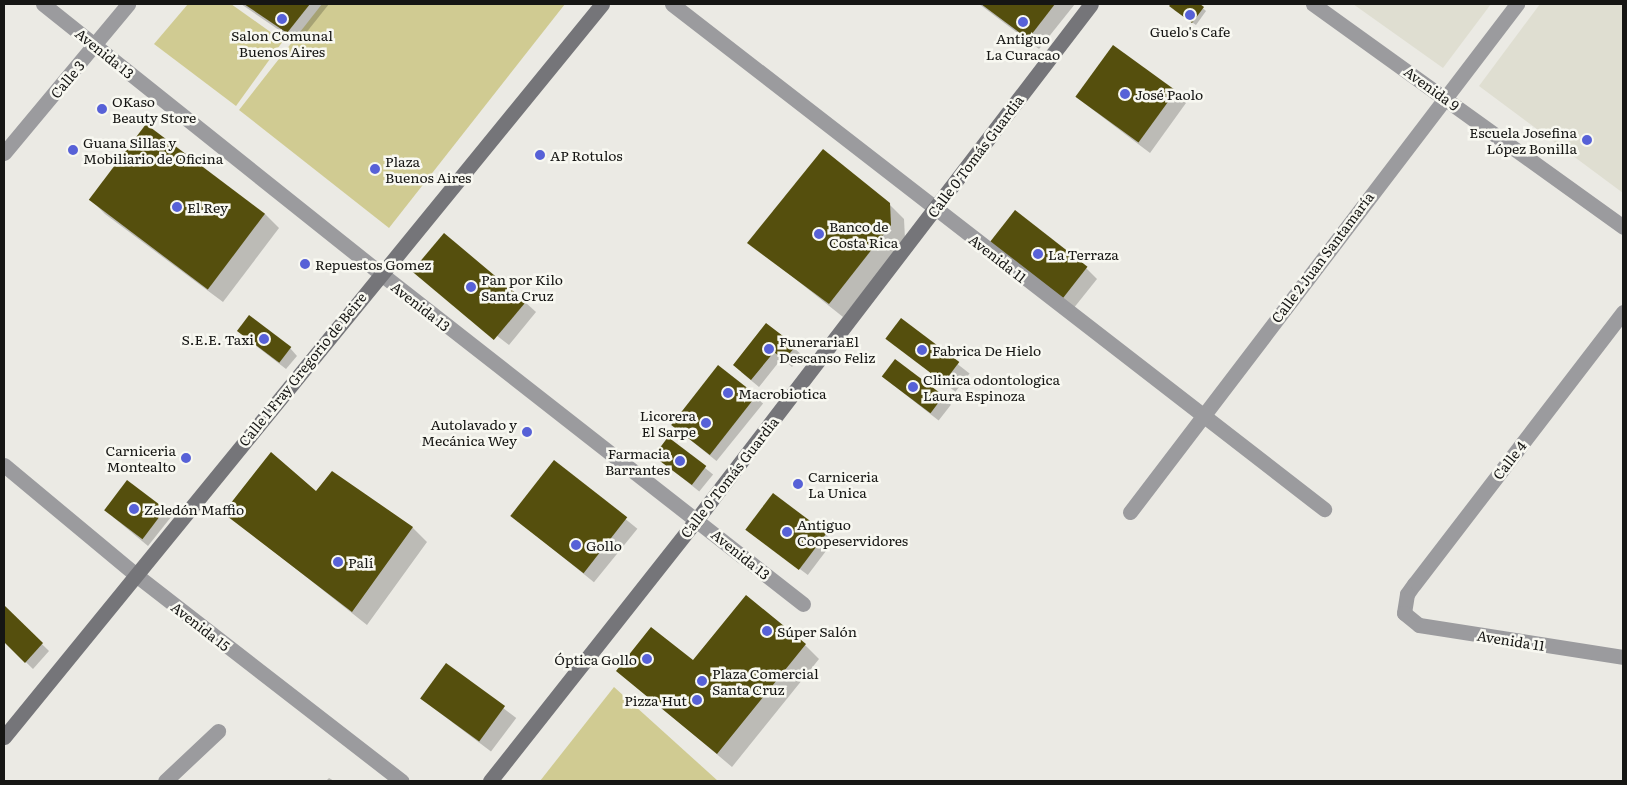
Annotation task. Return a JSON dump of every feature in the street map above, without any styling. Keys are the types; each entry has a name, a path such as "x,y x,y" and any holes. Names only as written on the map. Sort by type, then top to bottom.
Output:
{"street":[{"name":"Avenida 13","path":"43,4 380,273 697,519 802,604"},
{"name":"Calle 3","path":"4,152 128,4"},
{"name":"Calle 1 Fray Gregorio de Beire","path":"4,737 380,273 602,4"},
{"name":"Avenida 11","path":"672,4 1201,416 1324,509"},
{"name":"Calle 0 Tomás Guardia","path":"490,781 697,519 1091,4"},
{"name":"Avenida 9","path":"1313,4 1445,97 1623,227"},
{"name":"Calle 2 Juan Santamaría","path":"1130,512 1201,416 1517,4"},
{"name":"Calle 4","path":"1404,613 1407,594 1414,584 1623,312"},
{"name":"Avenida 15","path":"4,465 136,575 402,781"},
{"name":"Avenida 11","path":"1404,613 1419,625 1623,658"},
{"path":"165,781 218,731"}],"shaded area":[{"path":"188,4 231,4 283,41 236,106 154,44"},
{"name":"Plaza Buenos Aires","path":"322,4 565,4 389,228 239,110"},
{"path":"1353,4 1491,4 1443,68"},
{"name":"Escuela Josefina López Bonilla","path":"1540,4 1623,4 1623,193 1479,86"},
{"path":"614,687 718,781 540,781"}],"building":[{"name":"Salon Comunal Buenos Aires","path":"244,4 310,4 287,33"},
{"name":"Antiguo La Curacao","path":"981,4 1055,4 1028,39"},
{"name":"Guelo's Cafe","path":"1171,4 1200,4 1204,7 1192,23 1169,6"},
{"name":"José Paolo","path":"1113,45 1176,91 1138,143 1075,97"},
{"name":"El Rey","path":"146,124 265,214 208,290 89,200"},
{"name":"Banco de Costa Rica","path":"823,149 890,203 891,225 829,304 747,243"},
{"name":"La Terraza","path":"1015,210 1087,267 1062,299 990,242"},
{"name":"Pan por Kilo Santa Cruz","path":"444,233 526,302 494,340 412,271"},
{"name":"S.E.E. Taxi","path":"249,315 291,347 279,363 237,331"},
{"name":"Fabrica De Hielo","path":"901,318 959,362 944,383 885,339"},
{"name":"FunerariaEl Descanso Feliz","path":"766,323 796,346 784,360 774,352 751,380 733,365"},
{"name":"Clinica odontologica Laura Espinoza","path":"895,359 944,396 930,413 882,377"},
{"path":"718,365 757,395 710,455 671,425"},
{"name":"Farmacia Barrantes","path":"668,437 706,466 692,485 654,456"},
{"name":"Palí","path":"271,452 316,491 332,471 413,527 352,612 223,513"},
{"name":"Gollo","path":"554,460 627,517 584,573 510,516"},
{"name":"Zeledón Maffio","path":"127,480 165,509 142,539 104,510"},
{"name":"Antiguo Coopeservidores","path":"773,493 827,533 799,570 745,530"},
{"name":"Plaza Comercial Santa Cruz","path":"746,595 806,644 717,754 616,671 651,627 693,660"},
{"path":"4,605 43,643 25,663 4,642"},
{"path":"446,663 505,706 479,742 420,699"}],"place":[{"name":"Guelo's Cafe","path":"1190,15"},
{"name":"Salon Comunal Buenos Aires","path":"282,19"},
{"name":"Antiguo La Curacao","path":"1023,22"},
{"name":"José Paolo","path":"1125,94"},
{"name":"OKaso Beauty Store","path":"102,109"},
{"name":"Escuela Josefina López Bonilla","path":"1587,140"},
{"name":"Guana Sillas y Mobiliario de Oficina","path":"73,150"},
{"name":"AP Rotulos","path":"540,155"},
{"name":"Plaza Buenos Aires","path":"375,169"},
{"name":"El Rey","path":"177,207"},
{"name":"Banco de Costa Rica","path":"819,234"},
{"name":"La Terraza","path":"1038,254"},
{"name":"Repuestos Gomez","path":"305,264"},
{"name":"Pan por Kilo Santa Cruz","path":"471,287"},
{"name":"S.E.E. Taxi","path":"264,339"},
{"name":"FunerariaEl Descanso Feliz","path":"769,349"},
{"name":"Fabrica De Hielo","path":"922,350"},
{"name":"Clinica odontologica Laura Espinoza","path":"913,387"},
{"name":"Macrobiotica","path":"728,393"},
{"name":"Licorera El Sarpe","path":"706,423"},
{"name":"Autolavado y Mecánica Wey","path":"527,432"},
{"name":"Carniceria Montealto","path":"186,458"},
{"name":"Farmacia Barrantes","path":"680,461"},
{"name":"Carniceria La Unica","path":"798,484"},
{"name":"Zeledón Maffio","path":"134,509"},
{"name":"Antiguo Coopeservidores","path":"787,532"},
{"name":"Gollo","path":"576,545"},
{"name":"Palí","path":"338,562"},
{"name":"Súper Salón","path":"767,631"},
{"name":"Óptica Gollo","path":"647,659"},
{"name":"Plaza Comercial Santa Cruz","path":"702,681"},
{"name":"Pizza Hut","path":"697,700"}]}
